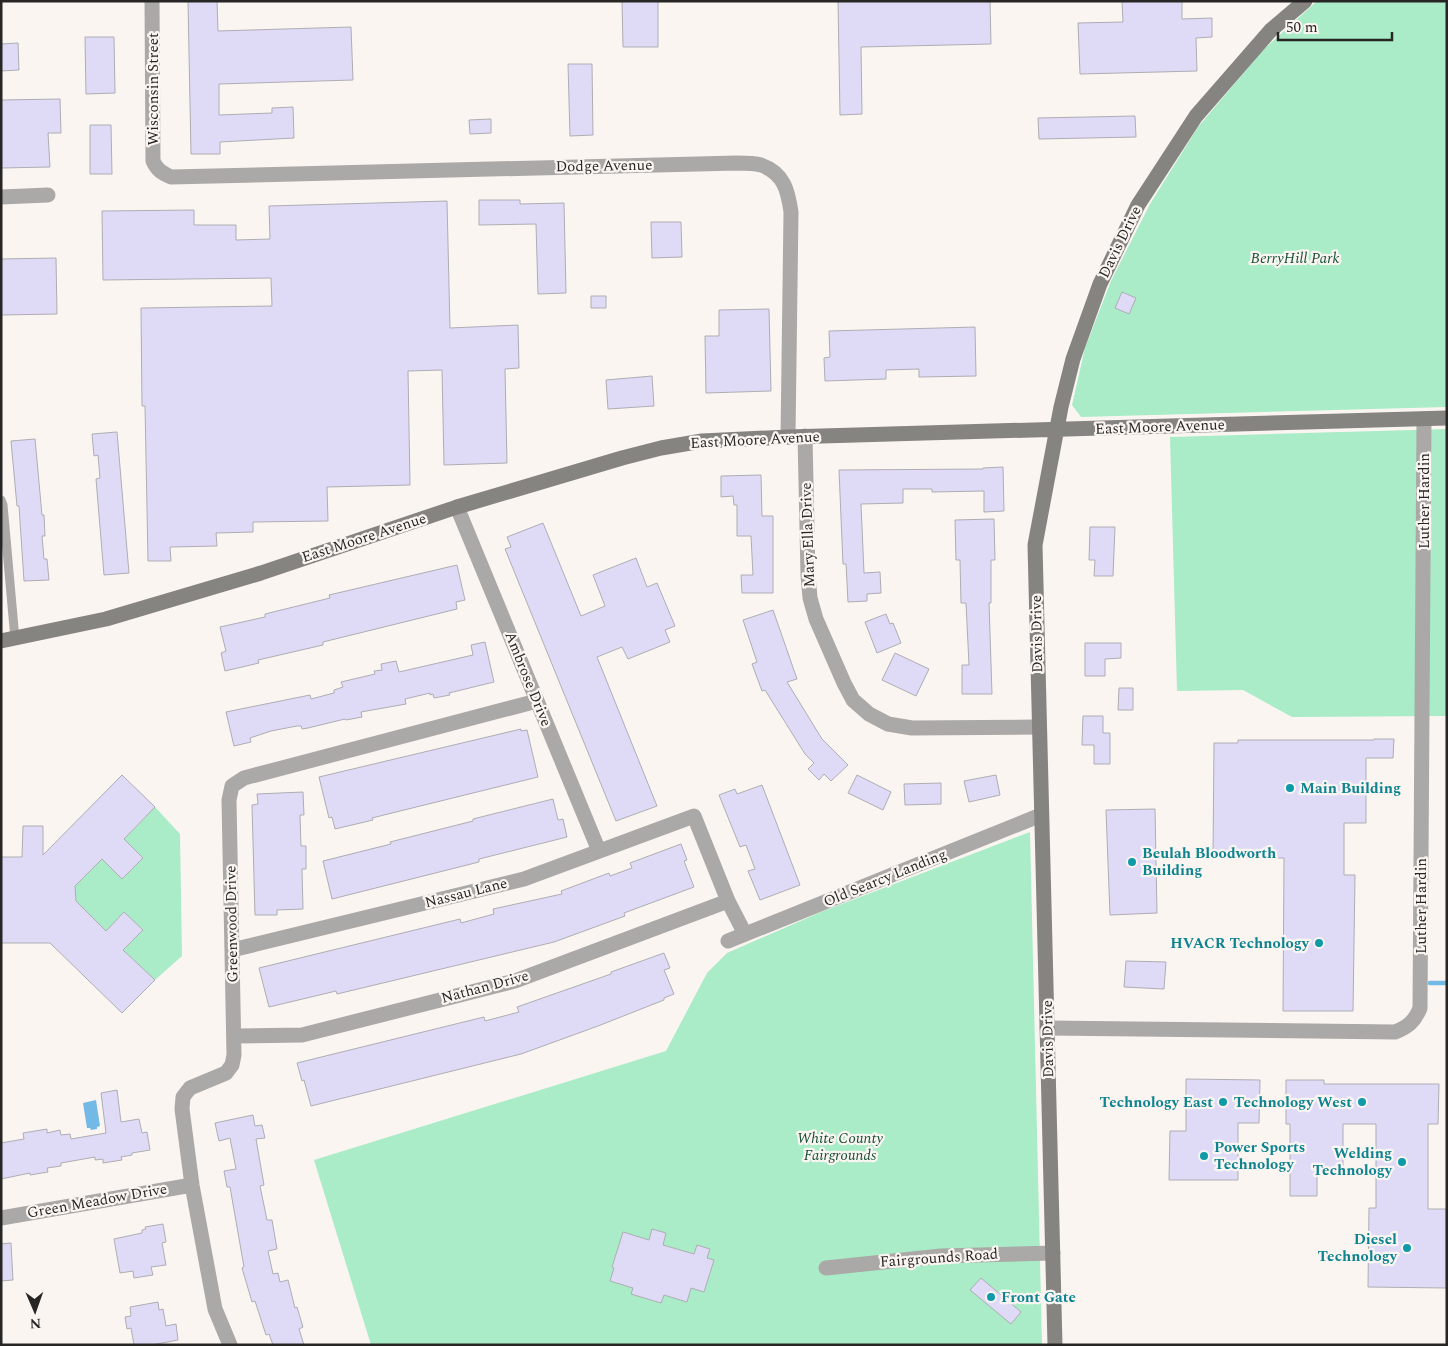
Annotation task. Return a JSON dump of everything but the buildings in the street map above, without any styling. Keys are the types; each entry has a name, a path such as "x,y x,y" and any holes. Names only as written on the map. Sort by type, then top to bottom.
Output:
{"street":[{"name":"Wisconsin Street","path":"152,1 153,162 156,168 163,174"},
{"name":"Davis Drive","path":"1055,1345 1035,545 1061,407 1073,360 1100,284 1138,205 1196,116 1271,30 1305,1"},
{"name":"Dodge Avenue","path":"163,174 171,177 181,177 737,162 761,165 778,174 788,191 792,212 788,437"},
{"path":"1,196 48,195"},
{"name":"East Moore Avenue","path":"8,640 125,614 261,573 457,507 622,458 661,448 702,441 805,436 1447,418"},
{"name":"Luther Hardin","path":"1047,1028 1396,1032 1412,1023 1417,1016 1420,1008 1424,419"},
{"name":"Mary Ella Drive","path":"805,436 810,598 816,619 853,700 875,718 888,724 912,728 1039,726"},
{"name":"Ambrose Drive","path":"457,507 599,851"},
{"name":"Greenwood Drive","path":"230,1345 215,1309 192,1185 182,1109 183,1097 190,1088 226,1073 232,1065 234,1055 229,800 232,786 244,778 537,701"},
{"name":"Old Searcy Landing","path":"728,941 1041,815"},
{"name":"Nassau Lane","path":"232,950 524,879 694,816 728,901"},
{"path":"728,901 745,934"},
{"name":"Nathan Drive","path":"234,1036 302,1035 515,981 728,901"},
{"name":"Green Meadow Drive","path":"1,1218 192,1185"},
{"name":"Fairgrounds Road","path":"826,1268 941,1256 1053,1253"}],"lane":[{"path":"1,500 3,505 8,640"}],"green space":[{"name":"BerryHill Park","path":"1317,1 1447,1 1447,407 1081,417 1072,405 1085,348 1111,281 1150,204 1198,127 1263,50"},
{"path":"1447,429 1447,716 1292,717 1243,690 1177,691 1170,437"},
{"path":"155,807 180,834 182,956 155,980 123,950 142,930 124,912 106,931 76,901 75,886 102,859 122,878 143,858 124,839"},
{"name":"White County Fairgrounds","path":"1030,832 1042,1345 371,1345 314,1160 666,1051 707,973 727,953 821,912"}],"water":[{"path":"96,1100 100,1126 97,1129 91,1130 87,1128 83,1103"}],"waterway":[{"path":"1430,983 1447,983"}],"place":[{"name":"Main Building","path":"1290,788"},
{"name":"Beulah Bloodworth Building","path":"1132,862"},
{"name":"HVACR Technology","path":"1319,943"},
{"name":"Technology East","path":"1223,1102"},
{"name":"Technology West","path":"1362,1102"},
{"name":"Power Sports Technology","path":"1204,1156"},
{"name":"Welding Technology","path":"1402,1162"},
{"name":"Diesel Technology","path":"1407,1248"},
{"name":"Front Gate","path":"991,1297"}]}
